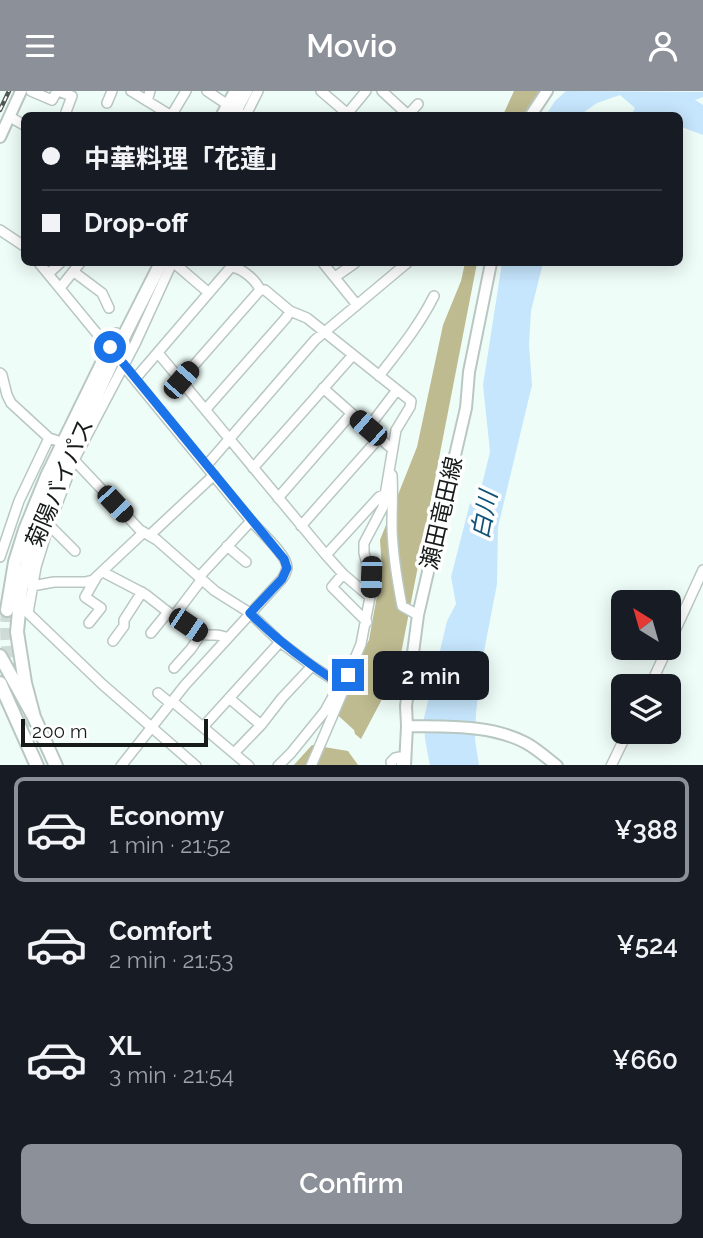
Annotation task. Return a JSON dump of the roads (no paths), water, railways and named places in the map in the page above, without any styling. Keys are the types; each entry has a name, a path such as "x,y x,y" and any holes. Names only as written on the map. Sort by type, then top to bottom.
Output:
{"highway":[{"path":"235,112 236,91"},
{"path":"236,112 246,91"},
{"name":"菊陽バイパス","path":"7,610 15,562 47,476 89,391 116,355 150,266"},
{"name":"菊陽バイパス","path":"29,724 17,632 21,590 34,535 52,490 159,266"},
{"path":"0,597 7,562 24,511 54,439 89,391"},
{"path":"3,677 15,669 19,655"},
{"path":"0,656 3,677 56,765"},
{"path":"29,724 37,765"},
{"path":"29,724 45,765"}],"main road":[{"path":"0,137 22,91"},
{"path":"533,112 547,91"},
{"name":"瀬田竜田線","path":"404,765 406,706 418,615 466,408 469,372 490,266"},
{"path":"407,726 478,729 506,735 526,743 557,765"}],"street":[{"path":"31,91 52,100 58,91 72,96 66,112"},
{"path":"107,103 112,91"},
{"path":"131,91 167,112"},
{"path":"147,101 150,91"},
{"path":"174,112 186,91"},
{"path":"207,91 234,112"},
{"path":"236,112 258,91"},
{"path":"350,112 366,91"},
{"path":"382,91 405,112"},
{"path":"324,92 345,112"},
{"path":"411,112 418,104"},
{"path":"10,117 21,123"},
{"path":"0,230 21,244"},
{"path":"41,266 280,554 287,568 282,579 171,702 121,765"},
{"path":"48,274 57,266"},
{"path":"60,288 78,266"},
{"path":"172,266 135,344 116,355 49,525 32,586 28,613 75,660 194,765"},
{"path":"177,266 209,293"},
{"path":"135,379 229,266"},
{"path":"233,266 258,284 260,290"},
{"path":"326,266 357,305"},
{"path":"335,277 351,266"},
{"path":"206,465 315,340 403,266"},
{"path":"74,272 102,293 108,308"},
{"path":"260,290 265,290 290,311 325,332 411,401 396,430 383,507 364,543 364,554 371,577 367,622 361,644 348,675 325,711 278,765"},
{"path":"181,380 260,290"},
{"path":"379,376 412,334 434,296"},
{"path":"206,409 290,311"},
{"path":"158,353 326,555 370,597"},
{"path":"253,468 353,355"},
{"path":"0,373 10,403 54,439 19,501 0,557"},
{"path":"323,388 392,449"},
{"path":"368,428 397,390"},
{"path":"278,498 351,414"},
{"path":"301,526 379,438"},
{"path":"74,460 134,524 164,545 215,591 250,613 280,642 344,689 311,765"},
{"path":"390,463 393,490 391,526 400,598 402,606 418,615"},
{"path":"32,586 54,582 85,582 99,575 214,475"},
{"path":"326,555 379,497 385,494"},
{"path":"151,633 171,614 227,545 251,521"},
{"path":"49,525 75,551"},
{"path":"227,545 246,562"},
{"path":"681,618 703,570"},
{"path":"344,574 332,587 367,622"},
{"path":"99,575 142,592 201,634 220,634 227,638"},
{"path":"89,623 101,608 85,597 99,575"},
{"path":"113,641 142,592"},
{"path":"174,668 201,634"},
{"path":"203,727 280,642"},
{"path":"234,753 312,666"},
{"path":"158,693 249,765"},
{"path":"229,698 261,725"},
{"path":"611,765 622,744"},
{"path":"392,765 391,762 400,757 404,765"}],"water":[{"path":"566,91 703,92 703,97 695,100 703,105 703,135 683,128 683,112 633,112 635,108 620,95 597,103 584,112 548,112"},
{"name":"白川","path":"502,266 542,266 531,311 529,345 532,385 498,527 497,584 481,667 476,713 475,740 479,765 430,765 424,718 447,621 456,604 451,577 470,503 476,509 490,452 483,385"}],"tunnel":[{"path":"7,610 6,640 10,670 28,728"}],"railway":[{"path":"0,110 9,91"}]}
